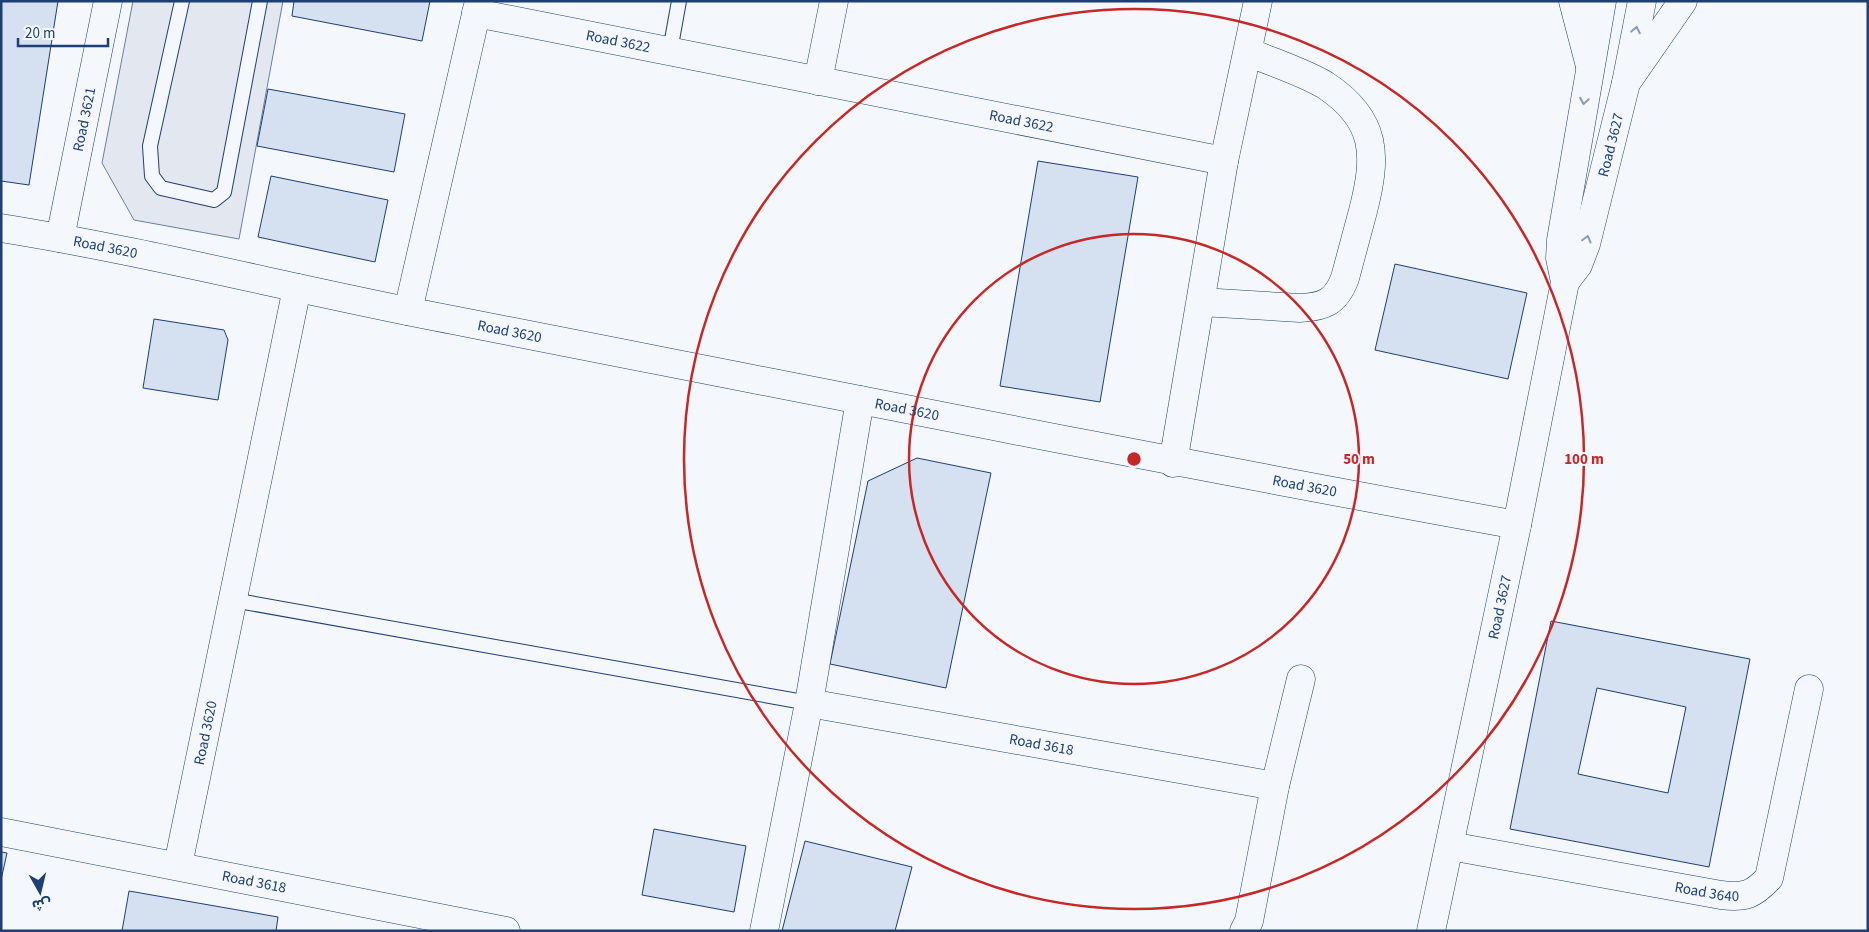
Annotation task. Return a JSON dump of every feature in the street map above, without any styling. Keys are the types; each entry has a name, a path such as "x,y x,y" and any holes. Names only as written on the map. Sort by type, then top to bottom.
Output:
{"street":[{"name":"Road 3621","path":"60,238 108,1"},
{"path":"818,81 834,1"},
{"path":"1173,462 1224,160 1258,1"},
{"path":"1573,1 1590,66"},
{"name":"Road 3627","path":"1430,931 1450,846 1517,525 1565,282 1560,258 1561,240 1602,1"},
{"name":"Road 3627","path":"1565,282 1578,265 1586,244 1626,84 1642,1"},
{"path":"1626,84 1683,1"},
{"name":"Road 3622","path":"408,312 478,7 670,52 1224,160"},
{"path":"1201,302 1300,308 1315,307 1330,301 1340,292 1345,278 1370,181 1373,162 1371,142 1361,120 1345,101 1324,85 1248,52"},
{"name":"Road 3620","path":"1,228 60,238 408,312 1173,462 1517,525"},
{"name":"Road 3620","path":"178,865 297,288"},
{"path":"764,931 809,702 860,400"},
{"path":"1244,931 1252,907 1275,786 1301,679"},
{"name":"Road 3640","path":"1450,846 1720,895 1739,897 1756,891 1770,878 1809,689"},
{"name":"Road 3618","path":"809,702 1275,786"},
{"name":"Road 3618","path":"1,832 178,865 506,931"}],"lane":[{"path":"182,1 150,146 152,176 161,188 214,200 224,192 260,1"},
{"path":"670,52 679,1"},
{"path":"233,600 809,702"}],"shaded area":[{"path":"133,1 283,1 239,239 134,220 102,163"}],"building":[{"path":"1,1 58,1 29,185 1,181"},
{"path":"294,1 430,1 422,41 292,16"},
{"path":"268,89 405,114 394,172 257,146"},
{"path":"1038,161 1138,177 1100,402 1000,386"},
{"path":"271,176 388,200 375,262 258,237"},
{"path":"1395,264 1527,293 1508,379 1375,350"},
{"path":"154,319 224,330 228,340 218,400 143,388"},
{"path":"917,458 991,473 946,688 830,664 868,481"},
{"path":"1551,621 1750,659 1709,867 1510,829","holes":["1597,688 1686,707 1668,793 1578,774"]},
{"path":"654,829 746,846 734,912 642,895"},
{"path":"805,841 912,867 895,931 782,931"},
{"path":"1,852 7,853 1,880"},
{"path":"129,891 278,917 276,931 122,931"}]}
